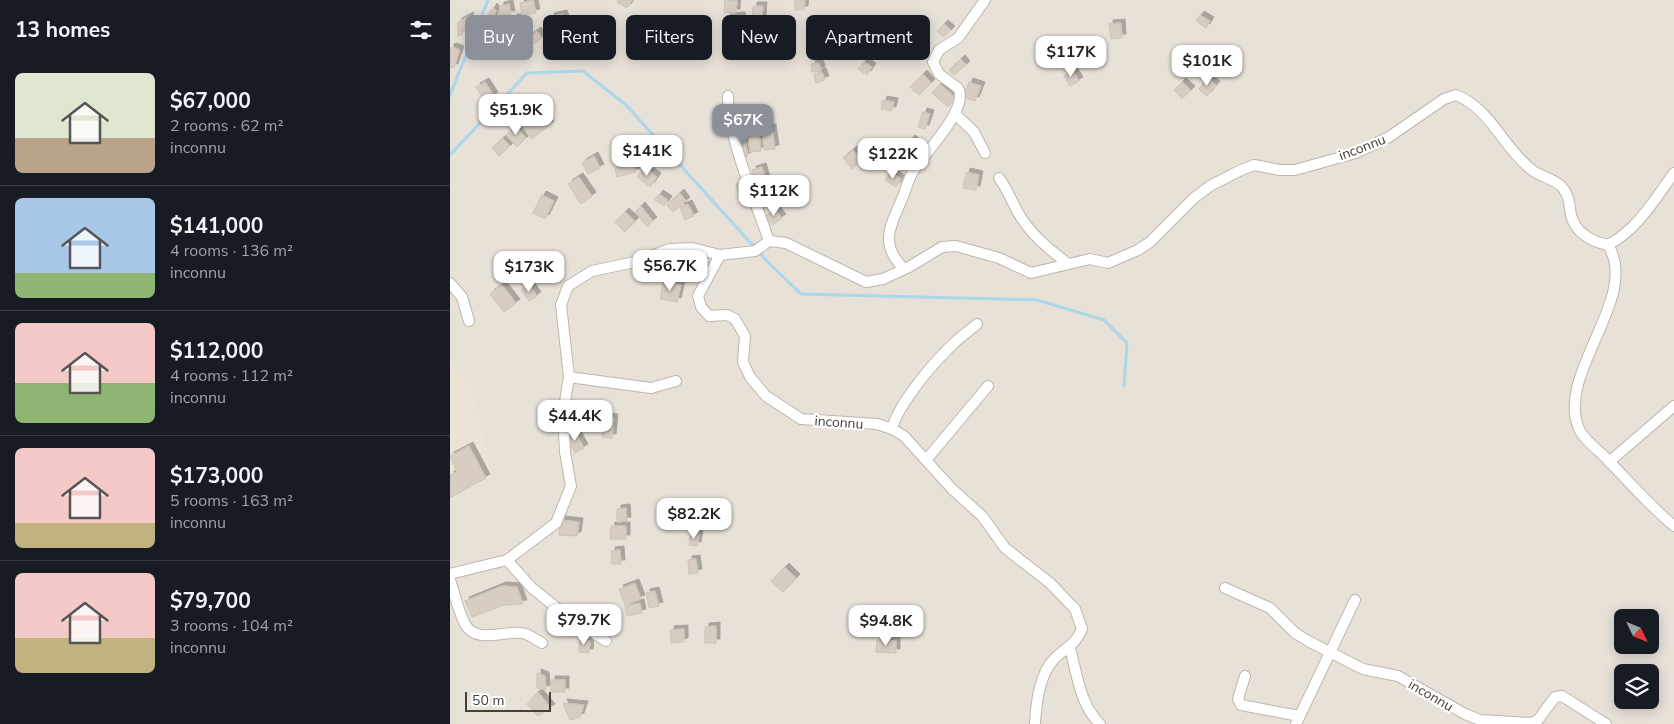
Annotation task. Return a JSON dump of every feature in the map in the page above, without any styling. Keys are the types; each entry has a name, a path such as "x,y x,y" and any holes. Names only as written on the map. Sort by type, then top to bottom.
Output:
{"street":[{"path":"904,269 893,258 889,248 888,237 894,215 914,170 934,146 955,114 960,98 960,91 939,74 932,62 939,50 958,38 985,0"},
{"name":"inconnu","path":"768,241 786,243 866,282 883,279 942,247 956,246 999,258 1031,273 1051,270 1067,263 1090,259 1108,263 1116,261 1150,242 1194,198 1210,186 1241,170 1254,165 1280,170 1295,170 1356,153 1389,137 1444,99 1456,95 1470,101 1532,170 1561,185 1569,197 1572,218 1582,233 1594,242 1608,245"},
{"path":"450,574 507,560 556,522 571,486 566,452 564,414 569,377 561,305 568,286 592,271 635,262 670,249 692,248 720,255 756,251 768,241 728,111 728,96"},
{"path":"955,114 974,132 985,153"},
{"path":"1674,173 1637,222 1625,234 1608,245 1614,254 1617,272 1600,328 1576,388 1573,413 1580,431 1647,503 1674,526"},
{"path":"999,178 1007,188 1021,218 1044,246 1067,263"},
{"name":"inconnu","path":"720,255 698,296 701,307 709,316 727,315 735,320 745,336 743,362 750,377 766,396 801,419 877,424 892,428 904,436 927,459 952,489 982,516 1004,548 1050,584 1075,609 1082,629 1077,640 1070,648 1056,657 1045,671 1036,706 1034,724"},
{"path":"450,283 462,296 469,321"},
{"path":"892,428 894,420 920,381 954,343 977,324"},
{"path":"569,377 651,388 676,381"},
{"path":"927,459 988,386"},
{"path":"1609,462 1674,406"},
{"path":"507,560 532,588 563,613 606,641"},
{"path":"450,580 464,624 473,633 480,636 492,633 524,633 542,643"},
{"name":"inconnu","path":"1225,588 1270,608 1295,633 1329,652 1363,669 1398,676 1449,706 1480,720 1531,723 1538,720 1555,697 1562,696 1606,724"},
{"path":"1245,676 1238,700 1241,705 1298,720 1355,600"},
{"path":"1070,648 1082,697 1094,718 1100,724"}],"shaded area":[{"path":"450,0 1674,0 1674,724 450,724"},
{"path":"450,364 472,384 493,477 450,501"}],"building":[{"path":"533,0 536,13 522,15 520,3"},
{"path":"618,0 632,0 627,8 617,2"},
{"path":"725,0 737,1 736,13 724,12"},
{"path":"795,0 805,0 804,10 795,10"},
{"path":"509,4 511,15 499,14 500,6"},
{"path":"753,6 763,6 762,15 752,15"},
{"path":"493,7 496,11 495,15 488,15"},
{"path":"1200,15 1210,21 1206,28 1196,21"},
{"path":"465,18 465,27 462,34 458,36 458,22"},
{"path":"1121,23 1122,38 1111,39 1109,24"},
{"path":"944,24 951,30 944,37 937,31"},
{"path":"537,31 542,38 533,44 533,34"},
{"path":"453,47 460,50 454,68 450,67 450,48"},
{"path":"961,59 966,65 954,75 949,70"},
{"path":"864,62 872,67 867,75 858,69"},
{"path":"819,63 821,71 812,72 811,64"},
{"path":"1073,71 1079,81 1070,86 1064,76"},
{"path":"822,72 825,80 816,83 814,74"},
{"path":"923,74 931,83 919,95 910,87"},
{"path":"1208,78 1216,85 1207,96 1199,89"},
{"path":"485,82 494,96 485,101 476,87"},
{"path":"969,82 981,86 975,101 963,97"},
{"path":"1182,82 1191,90 1182,99 1174,90"},
{"path":"940,84 956,98 948,107 932,93"},
{"path":"883,100 894,102 892,111 881,109"},
{"path":"923,112 930,114 925,129 918,127"},
{"path":"542,113 550,125 531,139 523,127"},
{"path":"745,114 746,131 736,132 734,115"},
{"path":"515,126 526,138 517,147 506,135"},
{"path":"772,128 775,149 764,150 762,129"},
{"path":"759,133 761,151 750,152 748,134"},
{"path":"744,134 748,156 742,158 738,135"},
{"path":"503,138 510,146 499,156 492,148"},
{"path":"911,139 920,146 914,152 906,145"},
{"path":"853,150 862,160 852,169 843,158"},
{"path":"594,156 600,168 588,174 582,163"},
{"path":"634,163 636,172 617,177 615,168"},
{"path":"644,167 657,177 650,187 637,177"},
{"path":"762,167 766,180 755,183 752,170"},
{"path":"890,172 901,179 896,187 885,180"},
{"path":"966,172 979,175 976,190 963,188"},
{"path":"579,177 592,196 581,204 568,184"},
{"path":"747,181 751,196 740,199 736,184"},
{"path":"767,190 772,205 760,210 755,194"},
{"path":"680,193 686,201 673,212 667,205"},
{"path":"659,194 668,200 664,206 655,200"},
{"path":"542,195 554,201 545,219 533,213"},
{"path":"688,204 694,216 685,220 680,207"},
{"path":"641,206 653,221 647,226 635,212"},
{"path":"775,209 782,218 772,225 766,216"},
{"path":"625,212 635,221 625,232 615,222"},
{"path":"681,253 696,262 683,282 669,273"},
{"path":"663,282 681,285 677,302 660,299"},
{"path":"529,284 537,296 529,301 521,290"},
{"path":"502,285 516,303 504,312 490,294"},
{"path":"604,417 614,418 612,438 602,437"},
{"path":"575,431 584,448 575,453 566,436"},
{"path":"469,446 486,478 450,498 450,475 457,472 450,456"},
{"path":"626,508 627,521 617,522 617,509"},
{"path":"561,520 579,522 577,536 559,535"},
{"path":"611,526 626,526 626,539 610,539"},
{"path":"691,534 699,535 697,546 689,545"},
{"path":"620,550 621,564 612,564 611,551"},
{"path":"696,559 698,573 689,574 688,560"},
{"path":"785,567 796,578 783,592 771,581"},
{"path":"635,583 641,599 625,605 619,589"},
{"path":"502,586 517,587 523,604 504,605 472,617 465,601"},
{"path":"655,591 659,606 649,608 646,593"},
{"path":"640,603 642,613 627,616 625,606"},
{"path":"716,626 716,643 705,643 705,627"},
{"path":"684,629 684,642 671,643 670,630"},
{"path":"580,640 590,641 589,653 579,652"},
{"path":"877,640 896,641 896,653 876,652"},
{"path":"537,673 545,676 546,690 537,688"},
{"path":"551,680 565,680 565,692 551,692"},
{"path":"538,692 551,708 538,716 527,704"},
{"path":"563,703 584,705 580,717 570,720"}],"waterway":[{"path":"450,95 488,0"},
{"path":"450,155 527,73 583,71 626,105 767,261 801,294 1037,300 1104,320 1127,343 1124,386"}]}
